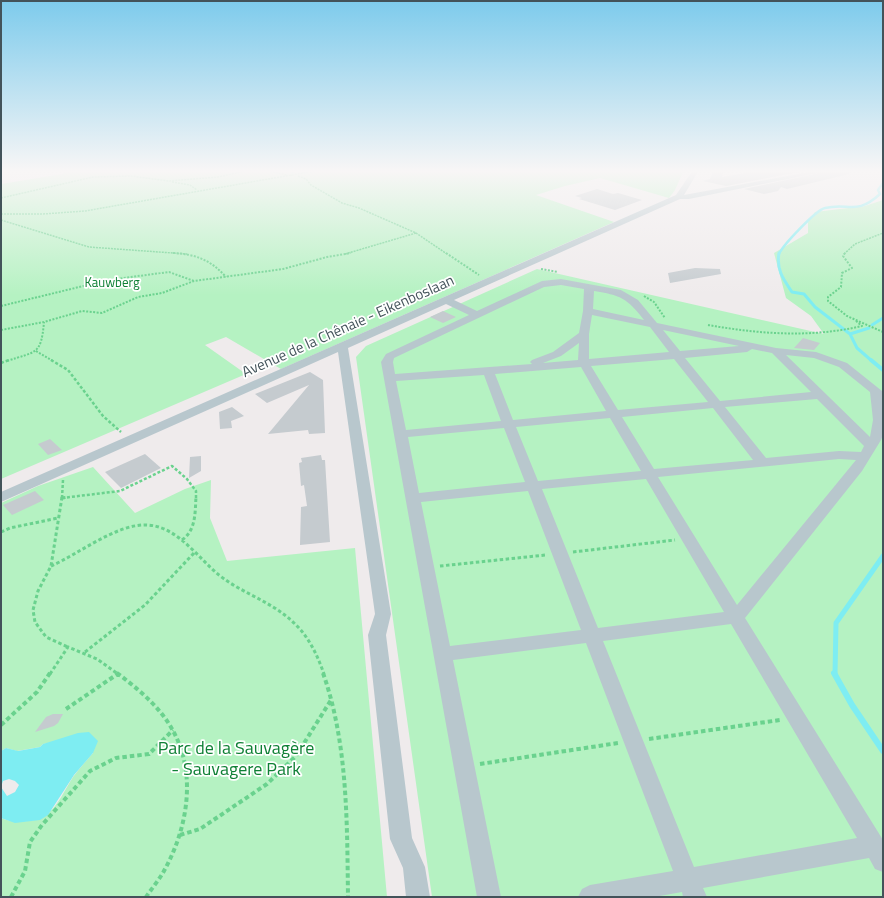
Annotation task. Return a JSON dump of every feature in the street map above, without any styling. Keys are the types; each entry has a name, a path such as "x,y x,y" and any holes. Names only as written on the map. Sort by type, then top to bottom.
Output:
{"street":[{"name":"Avenue de la Chênaie - Eikenboslaan","path":"1,497 644,212"},
{"path":"489,897 386,362 390,356 477,314 547,283 561,282 618,292 635,302 660,322 677,355 763,463"},
{"path":"589,287 588,311 584,334 584,363 650,475 879,853 692,889 590,897"},
{"path":"445,300 477,314"},
{"path":"442,654 737,617 857,468 879,430 879,408 876,391 843,365 816,355 776,351 660,322 588,311"},
{"path":"511,369 557,354 584,334"},
{"path":"342,346 383,614 377,635 401,839 414,867 418,897"},
{"path":"389,378 761,348"},
{"path":"776,351 819,395 868,451"},
{"path":"488,371 692,889"},
{"path":"401,434 819,395"},
{"path":"413,498 650,475 868,451"}],"path":[{"path":"1,214 43,214 72,212"},
{"path":"368,212 416,233 488,281"},
{"path":"1,220 89,247 188,254 212,262 226,277"},
{"path":"883,232 860,241 845,252 843,256 852,268 842,273 841,287 828,297 828,301 836,310 883,332"},
{"path":"1,330 44,322 82,311 102,313 138,297 162,293 194,281 283,269 327,257 351,253 371,244 416,233"},
{"path":"523,266 560,272"},
{"path":"1,306 108,280 169,272 194,281"},
{"path":"642,295 654,302 660,322"},
{"path":"702,324 731,329 794,334 849,330 862,326 855,320"},
{"path":"1,363 36,351 42,342 44,335 42,332 42,324 44,322"},
{"path":"36,351 68,370 103,416 130,440"},
{"path":"62,498 120,491 172,466 187,479 196,491 194,523 190,534 182,540"},
{"path":"60,471 63,477 62,498 51,566 38,591 33,610 35,622 46,637 68,647 85,652 119,672 174,730 187,765 188,781 180,835 165,870 146,897"},
{"path":"1,532 10,528 58,518"},
{"path":"51,566 66,561 103,539 131,528 148,525 182,540 222,578 262,598 286,615 304,634 326,680 338,728 347,839 348,897"},
{"path":"85,652 145,605 194,553"},
{"path":"1,725 37,692 68,647"},
{"path":"66,709 119,672"},
{"path":"180,835 200,829 267,784 296,756 320,715 331,700"},
{"path":"11,897 25,871 30,842 42,825 90,771 116,758 149,754 174,730"}],"green space":[{"name":"Kauwberg","path":"1,212 585,212 614,222 281,369 226,337 205,345 246,374 1,479"},
{"path":"815,212 883,212 883,897 432,897 356,357 366,346 537,269 824,334 811,316 786,298 774,253 808,233 808,222"},
{"name":"Parc de la Sauvagère - Sauvagere Park","path":"93,467 135,513 185,489 211,480 210,518 227,561 355,548 387,897 1,897 1,818 12,821 30,821 47,814 53,809 73,777 93,753 50,743 43,744 40,747 17,751 6,748 1,751 1,503 38,486"}],"water":[{"path":"89,732 98,741 93,753 74,775 48,815 40,820 15,823 1,818 1,787 1,751 6,748 18,751 40,747 43,744 78,733","holes":["9,779 15,781 19,785 15,792 7,796 1,787 3,781"]}],"building":[{"path":"695,268 720,269 721,274 670,283 668,273"},
{"path":"443,311 456,317 443,323 430,317"},
{"path":"803,338 820,343 814,350 794,348"},
{"path":"310,372 323,380 325,433 309,434 308,430 268,434 309,385 267,403 255,394"},
{"path":"232,407 244,416 231,421 232,428 220,429 219,412"},
{"path":"50,439 62,450 48,455 38,444"},
{"path":"145,454 161,468 121,488 105,472"},
{"path":"321,455 322,460 325,460 330,542 300,545 301,507 307,506 304,485 301,486 299,463 302,462 301,458"},
{"path":"201,456 201,471 189,478 190,457"},
{"path":"35,491 44,500 12,515 3,505"},
{"path":"53,714 63,714 58,723 54,726 35,732 46,717"}],"waterway":[{"path":"779,254 800,228 819,212"},
{"path":"779,253 779,269 792,292 804,294 815,307 850,334"},
{"path":"872,325 883,318"},
{"path":"850,334 869,328"},
{"path":"850,334 857,348 872,361"},
{"path":"871,360 883,370"},
{"path":"835,674 836,623 883,556"},
{"path":"834,673 852,705 883,751"}]}
